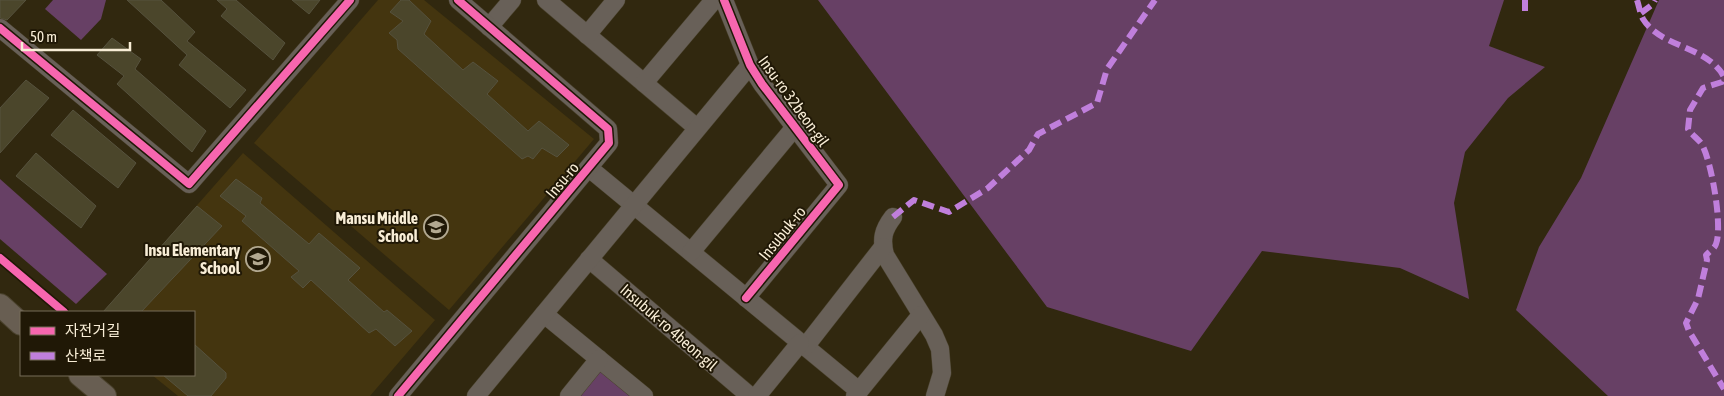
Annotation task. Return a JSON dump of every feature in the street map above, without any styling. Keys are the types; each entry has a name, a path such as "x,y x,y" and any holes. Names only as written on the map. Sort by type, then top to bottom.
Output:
{"main road":[{"path":"0,305 20,323"},
{"path":"81,376 105,396"}],"street":[{"path":"0,28 189,184 350,0"},
{"name":"Insu-ro","path":"398,396 609,142 608,129 458,0"},
{"path":"489,27 512,0"},
{"path":"546,0 697,128"},
{"path":"587,35 616,0"},
{"path":"644,83 714,0"},
{"name":"Insu-ro 32beon-gil","path":"724,0 750,65 794,127 839,185"},
{"path":"476,396 750,65"},
{"path":"691,252 794,127"},
{"path":"589,168 802,345 857,394 921,315"},
{"name":"Insubuk-ro","path":"746,298 839,185"},
{"path":"893,217 886,227 881,241 885,255 934,335 940,349 942,373 935,396"},
{"path":"757,396 883,247"},
{"name":"Insubuk-ro 4beon-gil","path":"589,259 750,396"},
{"path":"544,314 644,396"},
{"path":"569,396 599,359"}],"shaded area":[{"path":"53,0 106,0 101,19 81,40 45,9"},
{"name":"Mansu Middle School","path":"378,0 424,0 594,139 449,310 254,143"},
{"path":"818,0 1504,0 1489,46 1545,67 1508,98 1465,152 1454,203 1469,299 1400,268 1262,251 1191,351 1047,307"},
{"path":"1659,0 1724,0 1724,396 1608,396 1516,310 1539,247 1581,178"},
{"name":"Insu Elementary School","path":"243,153 435,320 370,396 178,396 153,376 195,376 195,311 104,311"},
{"path":"0,179 107,274 76,304 0,239"},
{"path":"599,359 644,396 569,396"}],"building":[{"path":"0,0 26,0 7,20 0,18"},
{"path":"127,0 161,0 195,32 187,41 246,90 230,108 179,65 187,55"},
{"path":"217,0 236,0 285,43 273,60 221,16 227,9"},
{"path":"292,0 320,0 309,14"},
{"path":"401,0 409,0 431,21 424,34 463,70 473,62 498,81 487,94 528,131 539,121 569,145 557,157 542,148 533,159 528,156 522,159 398,49 397,40 389,33 403,21 390,12"},
{"path":"112,38 141,59 135,69 206,131 192,152 117,84 124,76 97,55"},
{"path":"26,80 49,98 0,153 0,108"},
{"path":"73,110 136,163 118,188 51,135"},
{"path":"36,153 96,206 81,228 16,176"},
{"path":"236,179 262,198 260,203 309,244 319,233 360,268 348,280 384,312 387,310 412,331 395,346 376,329 369,333 311,280 303,288 291,277 299,271 242,221 246,216 220,196"},
{"path":"197,206 222,226 142,311 104,311"},
{"path":"195,345 226,373 226,378 211,396 188,396 164,376 195,376"}],"marked path":[{"path":"893,217 914,200 949,212 988,188 1029,150 1038,134 1097,103 1107,69 1155,0"},
{"path":"1525,0 1525,11"},
{"path":"1637,0 1643,19 1651,29 1672,42 1707,59 1717,67 1724,77 1722,82 1703,88 1690,110 1688,129 1701,143 1709,163 1715,192 1718,235 1716,244 1706,255 1707,260 1698,299 1686,323 1724,389"},
{"path":"1641,13 1653,4 1655,0"}],"cycle path":[{"path":"0,28 189,184 350,0"},
{"path":"398,396 609,143 608,129 458,0"},
{"path":"724,0 750,65 762,84 839,185 746,298"},
{"path":"0,258 63,311"}],"place":[{"name":"Mansu Middle School","path":"436,227"},
{"name":"Insu Elementary School","path":"258,259"}]}
